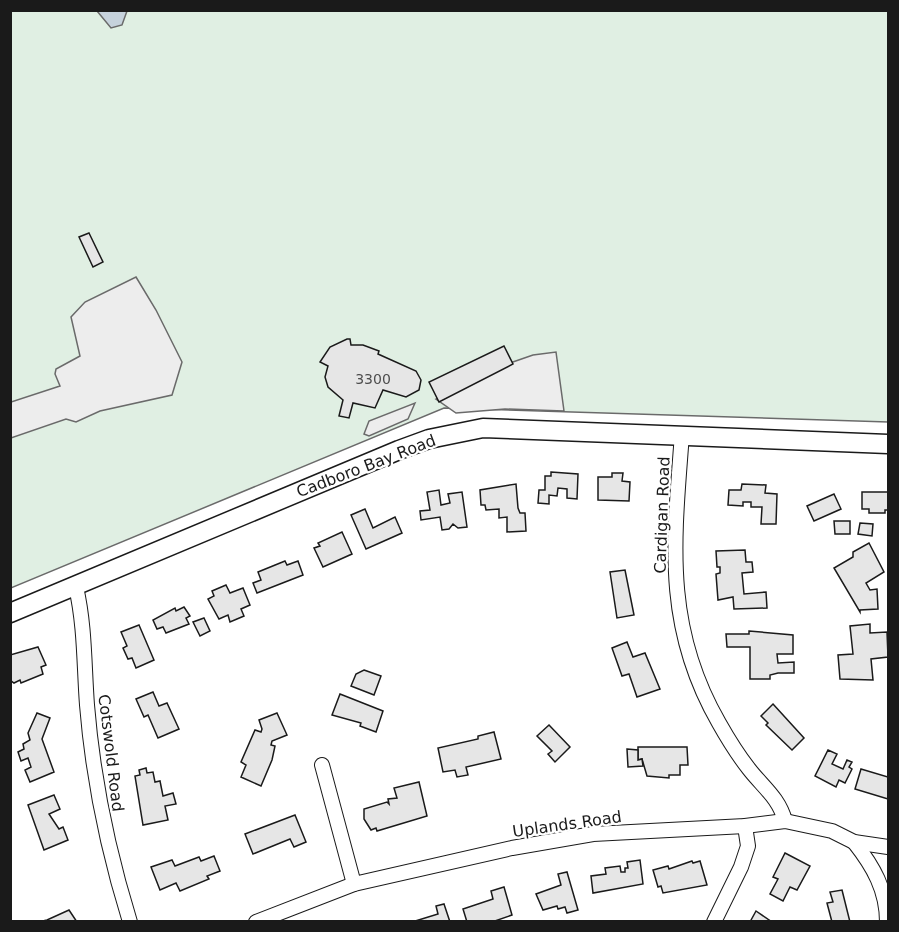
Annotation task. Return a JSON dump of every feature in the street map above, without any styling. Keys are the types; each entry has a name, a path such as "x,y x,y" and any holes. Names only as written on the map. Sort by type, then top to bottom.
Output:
{"main road":[{"name":"Cadboro Bay Road","path":"10,614 429,440 483,428 682,434 888,444"}],"street":[{"name":"Cardigan Road","path":"682,434 674,561 687,644 718,723 749,770 781,806 785,821"},
{"name":"Cotswold Road","path":"76,586 83,617 87,705 97,790 114,872 130,921"},
{"path":"322,765 354,884"},
{"name":"Uplands Road","path":"256,921 354,884 512,848 593,834 745,826 785,821 832,831 854,842 888,847"},
{"path":"714,921 741,867 747,846 745,826"},
{"path":"854,842 871,863 883,891 887,921"}],"green space":[{"path":"11,11 888,11 888,422 444,408 11,588"}],"shaded area":[{"path":"97,11 127,11 122,25 111,28"},
{"path":"136,277 156,310 182,362 172,395 100,411 76,422 66,419 11,438 11,402 60,386 55,374 56,369 80,356 71,317 85,302"},
{"path":"556,352 564,411 505,409 456,413 436,399 510,363 533,355"},
{"path":"415,403 408,419 369,436 364,434 369,421"}],"building":[{"path":"89,233 103,262 93,267 79,237"},
{"path":"350,339 351,345 363,345 379,351 378,354 416,371 421,380 419,390 406,397 383,390 375,408 353,403 349,418 339,416 343,400 328,387 325,377 328,366 320,362 330,347"},
{"path":"504,346 513,364 439,402 429,382"},
{"path":"551,472 578,474 577,499 567,498 567,489 558,488 557,496 549,495 549,504 538,503 539,490 545,490 545,476 551,476"},
{"path":"612,473 623,473 622,481 630,482 629,501 598,500 598,477 612,477"},
{"path":"516,484 518,508 520,513 525,513 526,531 507,532 507,517 499,518 499,509 486,510 485,505 481,505 480,490"},
{"path":"742,484 766,485 765,493 777,494 776,524 761,524 762,507 751,507 751,502 743,502 743,506 728,505 729,490 741,490"},
{"path":"439,490 441,505 450,503 448,494 462,492 467,527 458,528 453,524 449,529 442,530 440,517 421,520 420,511 430,510 427,492"},
{"path":"862,492 888,492 888,510 885,510 885,513 869,513 869,509 862,509"},
{"path":"834,494 841,509 814,521 807,506"},
{"path":"365,509 373,528 395,517 402,533 366,549 351,515"},
{"path":"834,521 850,521 850,534 835,534"},
{"path":"860,523 873,524 872,536 858,534"},
{"path":"342,532 352,554 323,567 314,548 320,546 318,543"},
{"path":"869,543 884,572 866,583 870,590 877,589 878,609 860,610 860,612 834,568 853,557 853,552"},
{"path":"745,550 746,562 752,562 753,572 742,573 744,594 766,592 767,608 734,609 733,597 718,600 716,574 720,573 720,567 717,567 716,551"},
{"path":"285,561 287,565 298,561 303,575 257,593 253,583 261,580 258,572"},
{"path":"625,570 634,615 617,618 610,572"},
{"path":"226,585 230,593 243,588 250,605 241,609 244,616 230,622 228,615 219,619 208,599 214,596 212,591"},
{"path":"184,607 190,616 186,618 189,624 166,633 163,627 157,629 153,620 175,608 176,611"},
{"path":"204,618 210,631 200,636 193,622"},
{"path":"870,624 870,633 887,632 888,657 871,659 873,680 840,679 838,655 853,654 850,626"},
{"path":"139,625 154,660 136,668 132,658 128,659 123,648 127,646 121,632"},
{"path":"749,631 793,635 793,654 777,654 778,663 794,662 794,673 770,675 770,679 750,679 750,647 727,647 726,634 749,634"},
{"path":"627,642 633,657 645,653 660,689 637,697 629,674 622,676 612,648"},
{"path":"38,647 46,665 41,667 43,674 21,683 20,680 14,683 10,680 10,655"},
{"path":"364,670 381,676 374,695 351,686 356,674"},
{"path":"153,692 159,706 167,703 179,729 158,738 148,715 144,717 136,699"},
{"path":"340,694 383,711 376,732 360,726 361,723 332,715"},
{"path":"773,704 804,738 792,750 766,725 768,723 761,716"},
{"path":"37,713 50,718 42,739 54,772 30,782 25,770 31,767 28,758 21,761 18,752 24,749 23,744 30,740 28,733"},
{"path":"277,713 287,735 272,741 271,745 275,746 272,760 261,786 241,777 246,765 241,762 255,730 261,732 259,720"},
{"path":"549,725 570,747 555,762 548,754 552,751 537,736"},
{"path":"494,732 501,759 466,767 468,775 457,777 455,770 443,772 438,748 478,739 478,736"},
{"path":"638,747 687,747 688,765 680,765 680,775 669,775 669,778 647,776 642,759 638,760"},
{"path":"627,749 638,750 638,760 642,759 643,766 628,767"},
{"path":"828,750 837,754 832,764 843,769 847,760 852,762 849,767 852,769 845,783 839,780 836,787 815,776"},
{"path":"146,768 147,773 153,772 155,782 160,781 163,796 173,793 176,804 165,806 168,820 143,825 135,776 140,775 139,770"},
{"path":"861,769 888,777 888,799 855,789"},
{"path":"419,782 427,816 377,831 376,828 371,830 364,819 364,809 387,802 389,804 388,799 397,798 394,788"},
{"path":"54,795 60,809 49,814 59,829 63,827 68,840 44,850 28,805"},
{"path":"295,815 306,842 294,847 290,839 253,854 245,834"},
{"path":"785,853 810,866 797,890 790,887 783,901 770,894 778,879 773,877"},
{"path":"214,856 220,871 207,876 209,879 180,891 176,883 160,890 151,867 172,860 175,866 199,857 201,861"},
{"path":"640,860 643,884 593,893 591,876 606,874 605,868 620,866 621,872 625,872 625,868 628,868 627,862"},
{"path":"692,861 693,863 700,861 707,885 663,893 661,886 658,887 653,870 668,866 669,869"},
{"path":"567,872 578,910 567,913 565,907 558,909 557,906 543,910 536,894 561,885 558,874"},
{"path":"504,887 512,915 492,922 467,922 463,909 493,899 491,891"},
{"path":"842,890 850,922 832,922 827,903 833,902 830,892"},
{"path":"444,904 450,922 412,922 438,914 436,906"},
{"path":"69,910 77,922 38,922 47,920"},
{"path":"756,911 772,922 750,922"}]}
